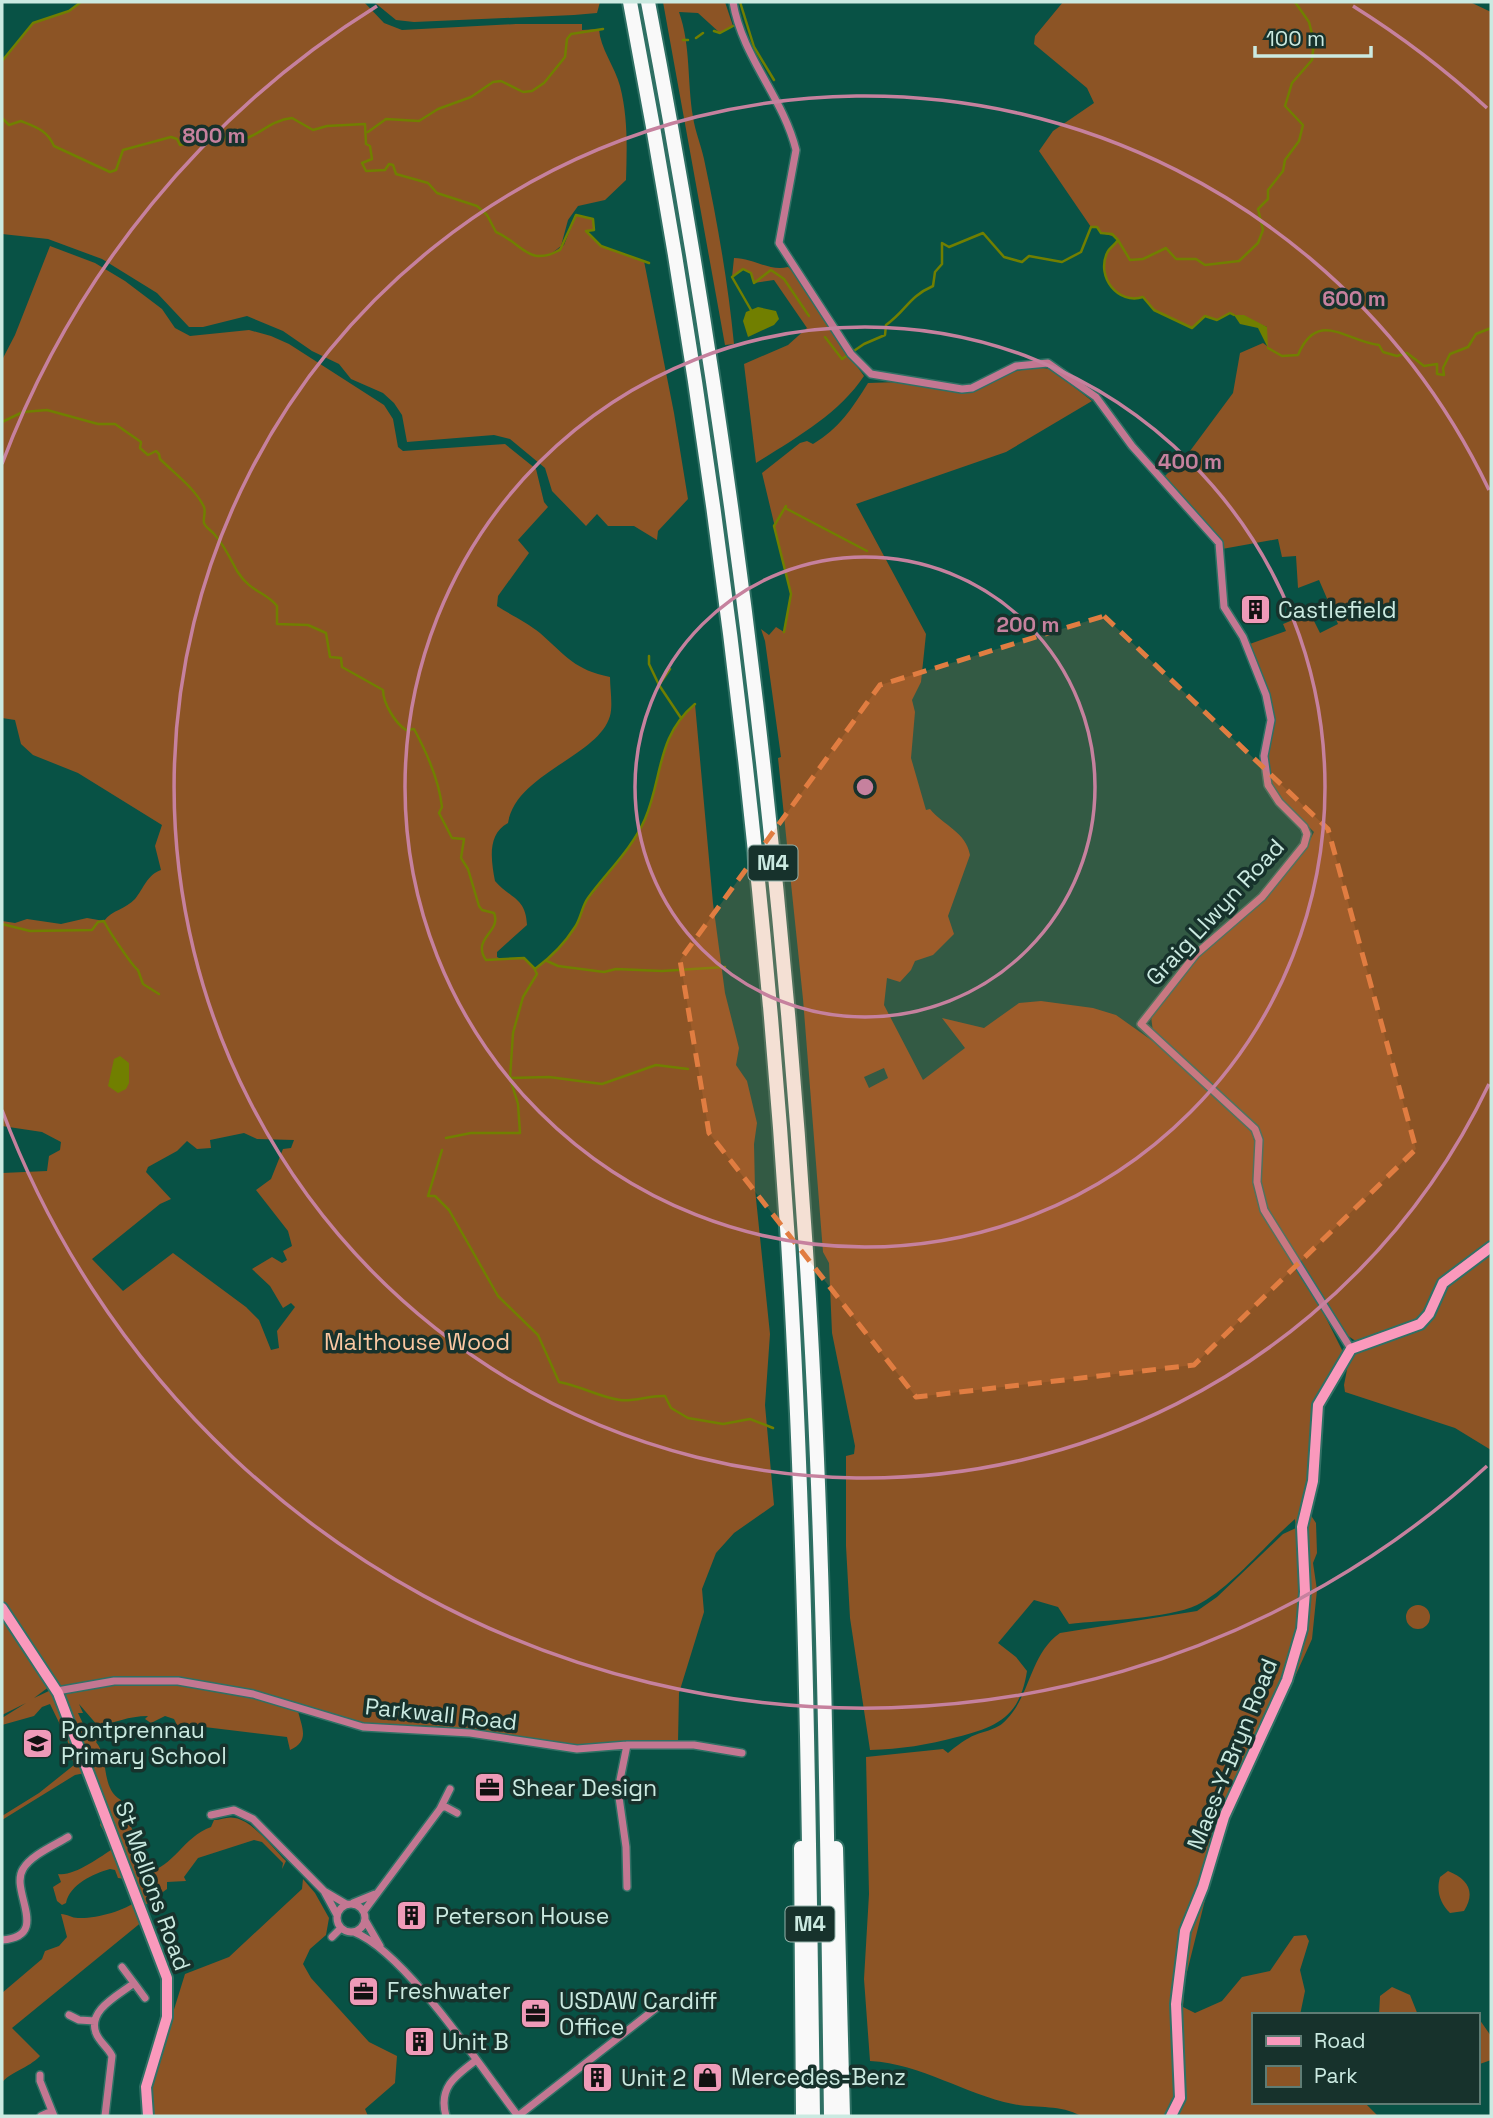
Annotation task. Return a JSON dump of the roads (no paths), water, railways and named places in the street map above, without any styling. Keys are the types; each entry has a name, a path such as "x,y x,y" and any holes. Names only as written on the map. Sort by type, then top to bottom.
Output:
{"highway":[{"name":"M4","path":"629,2 699,409 746,767 764,941 794,1359 808,1732 813,2116"},
{"name":"M4","path":"648,2 693,252 734,526 782,941 807,1252 823,1606 831,2116"},
{"path":"803,2116 800,1867 808,1732"},
{"path":"826,1732 838,1872 844,2116"}],"street":[{"name":"Graig Llwyn Road","path":"733,2 748,51 793,136 796,150 779,243 851,354 871,374 962,389 972,388 1016,366 1048,363 1096,397 1132,446 1219,543 1224,607 1243,637 1266,695 1271,720 1264,756 1268,785 1279,803 1304,827 1307,834 1304,845 1269,888 1196,954 1141,1024 1255,1129 1259,1140 1257,1182 1264,1210 1351,1349"},
{"path":"1351,1349 1420,1324 1429,1314 1443,1283 1491,1247"},
{"name":"Maes-Y-Bryn Road","path":"1171,2116 1180,2098 1175,2004 1185,1931 1203,1887 1224,1817 1287,1680 1298,1646 1305,1592 1302,1527 1313,1481 1318,1405 1351,1349"},
{"name":"St Mellons Road","path":"2,1608 57,1691 167,1979 167,2017 146,2087 148,2116"},
{"name":"Parkwall Road","path":"57,1691 114,1681 178,1681 253,1694 363,1727 470,1733 577,1749 627,1745 702,1746 742,1753"},
{"path":"627,1745 618,1790 626,1847 627,1886"},
{"path":"354,1932 362,1928 374,1894 440,1809 450,1789"},
{"path":"440,1809 444,1806 457,1812"},
{"path":"211,1815 228,1810 246,1814 324,1891 341,1928"},
{"path":"2,1940 17,1936 27,1922 28,1910 19,1884 23,1868 68,1837"},
{"path":"324,1891 350,1904 365,1916 380,1946 430,2000 518,2116 660,2005"},
{"path":"337,1915 350,1904 374,1894"},
{"path":"341,1928 380,1946"},
{"path":"332,1937 341,1928"},
{"path":"122,1967 145,1998"},
{"path":"105,2116 112,2056 97,2035 95,2021 101,2008 134,1983"},
{"path":"69,2015 79,2020 95,2021"},
{"path":"446,2116 443,2101 449,2084 475,2061"},
{"path":"40,2075 53,2113 41,2116"}],"waterway":[{"path":"2,61 33,23 69,11 81,2"},
{"path":"740,2 754,47 774,80"},
{"path":"1118,240 1130,260 1143,259 1166,248 1176,259 1196,259 1205,265 1239,261 1258,243 1263,230 1258,209 1268,199 1268,190 1283,171 1285,160 1299,141 1303,125 1285,106 1292,83 1312,60 1314,42 1309,22 1295,2"},
{"path":"714,31 720,33 733,26"},
{"path":"368,132 386,119 419,121 438,109 471,97 493,82 501,81 523,92 532,91 544,83 565,57 567,39 571,34 603,29"},
{"path":"696,38 703,33"},
{"path":"683,40 688,40"},
{"path":"2,118 9,125 21,121 36,127 48,136 54,146 110,172 116,170 123,150 171,137 177,139 180,145 191,142 198,135 244,139 284,119 292,118 313,130 327,126 365,124 366,144 370,146 372,159 362,163 366,171 385,170 389,164 393,165 396,174 428,183 437,193 477,206 487,215 496,232 526,252 540,256 560,250 576,215 593,219 594,230 586,231 601,246 649,263"},
{"path":"825,337 842,359 864,344 885,335 886,325 913,299 933,286 935,272 942,264 942,243 949,247 983,233 1004,257 1022,262 1029,256 1062,262 1081,252 1091,227 1097,227 1101,233 1112,234 1118,240 1108,251 1104,262 1107,280 1118,293 1125,297 1143,297 1154,310 1192,328 1205,316 1217,320 1230,313 1234,315"},
{"path":"751,310 732,277 743,269 751,273 754,283 771,270 784,279 809,316"},
{"path":"1268,348 1282,356 1298,355 1306,341 1315,333 1334,331 1379,345 1383,352 1397,356 1407,353 1424,366 1437,364 1437,374 1444,375 1443,368 1450,354 1468,347 1476,334 1491,328"},
{"path":"2,422 23,412 47,410 98,424 115,424 141,442 140,448 148,455 156,451 160,459 200,500 205,509 205,525 221,543 242,578 277,606 277,624 308,625 326,633 330,657 341,658 342,667 383,690 387,707 394,718 406,730 414,729 419,738 438,787 442,807 439,813 452,838 464,839 461,858 468,869 479,906 482,910 494,913 494,925 482,946 486,960 524,958 535,969 567,939 588,898 640,830 673,730 695,704"},
{"path":"784,632 791,594 774,526 786,506"},
{"path":"785,508 867,551"},
{"path":"649,656 649,664 659,685"},
{"path":"670,669 659,685 681,718"},
{"path":"2,924 30,931 92,930 98,922 104,921 138,970 143,984 159,994"},
{"path":"547,961 558,966 604,972 616,969 662,971 725,967"},
{"path":"446,1138 471,1133 520,1133 518,1104 510,1078 513,1033 523,997 537,974 535,970"},
{"path":"510,1078 549,1077 602,1084 656,1065 688,1069"},
{"path":"442,1150 428,1196 435,1196 449,1210 498,1296 538,1335 559,1382 620,1400 665,1396 671,1408 688,1418 723,1424 750,1419 773,1428"}],"place":[{"name":"Castlefield","path":"1255,610"},
{"name":"Pontprennau Primary School","path":"38,1743"},
{"name":"Shear Design","path":"489,1788"},
{"name":"Peterson House","path":"412,1916"},
{"name":"Freshwater","path":"364,1991"},
{"name":"USDAW Cardiff Office","path":"536,2014"},
{"name":"Unit B","path":"419,2042"},
{"name":"Mercedes-Benz","path":"708,2077"},
{"name":"Unit 2","path":"598,2078"}],"park label":[{"name":"Malthouse Wood","path":"417,1342"}]}
